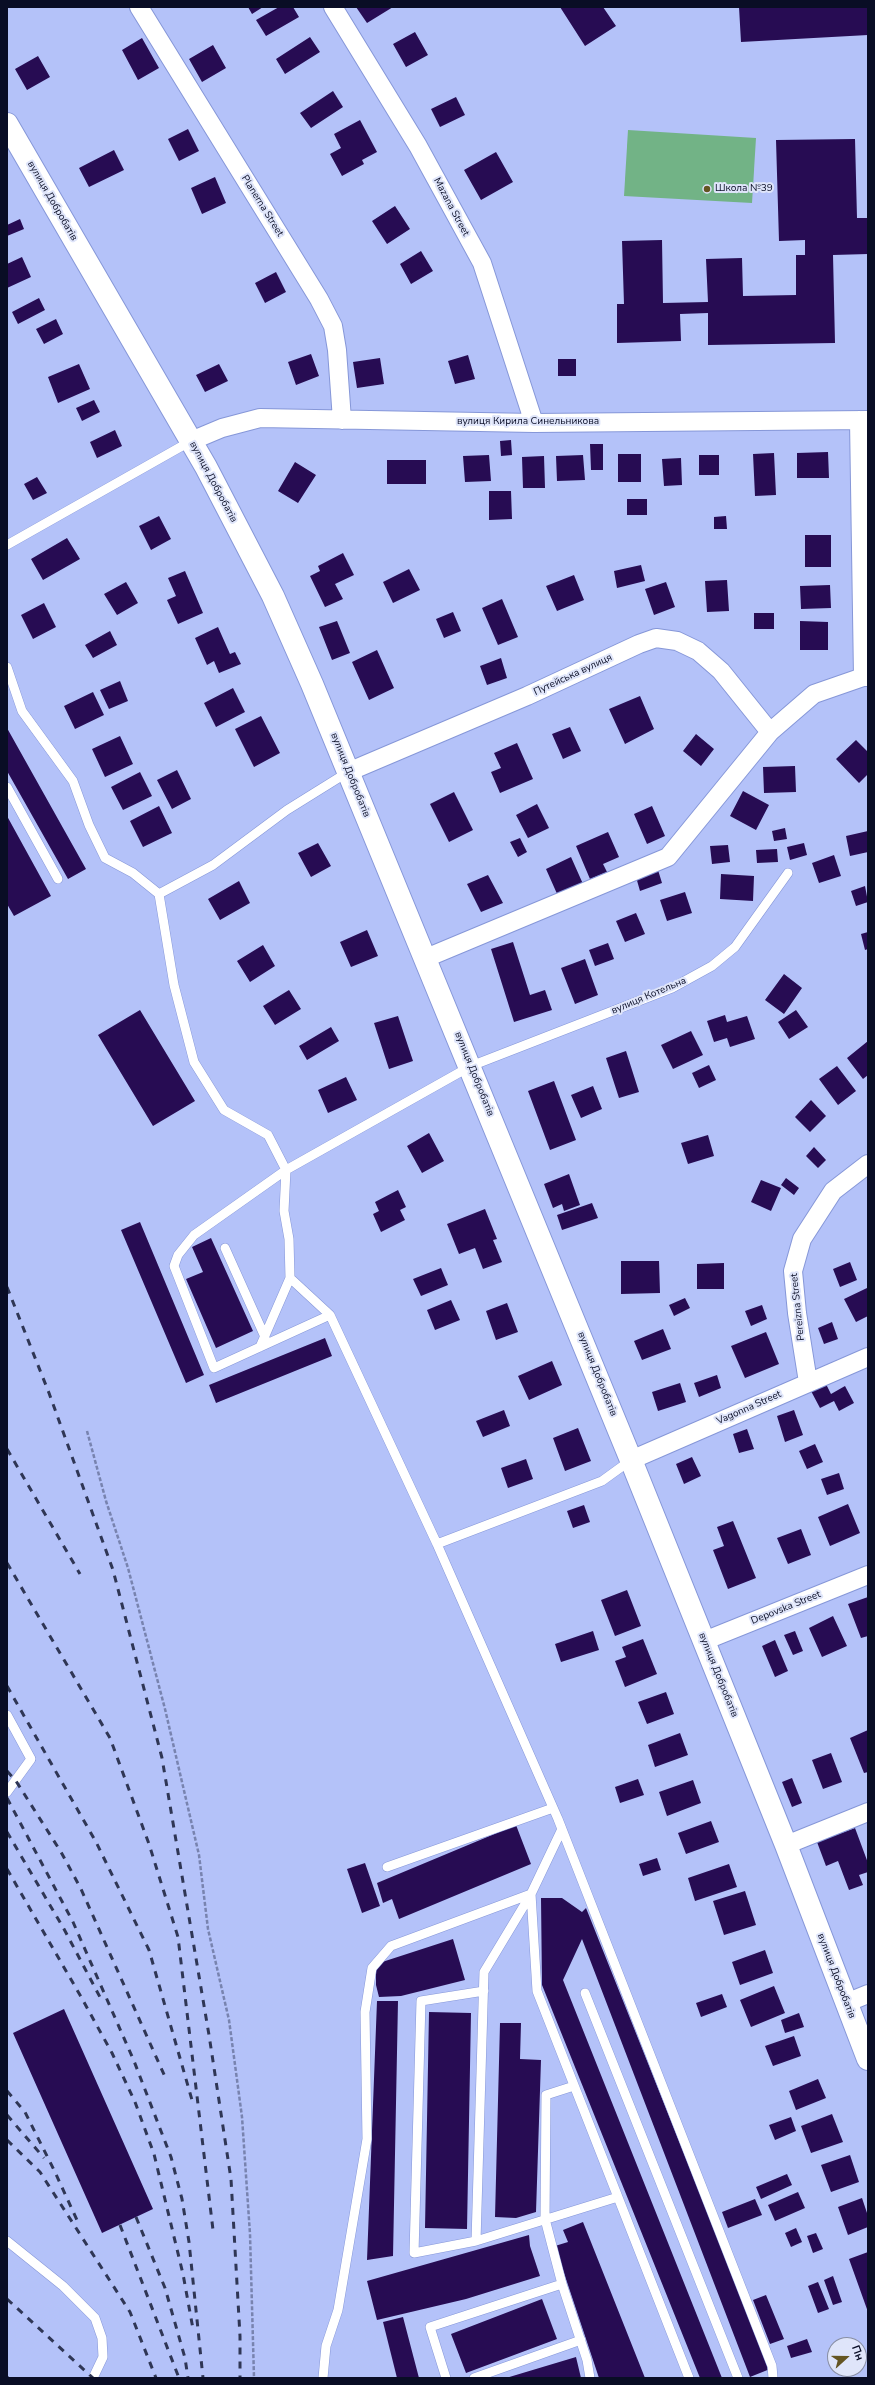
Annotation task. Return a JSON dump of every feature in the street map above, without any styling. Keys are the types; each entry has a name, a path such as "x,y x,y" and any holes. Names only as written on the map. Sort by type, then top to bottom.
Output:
{"street":[{"name":"Planerna Street","path":"139,7 318,299 333,326 337,350 342,420"},
{"name":"Mazana Street","path":"333,7 418,146 482,263 534,423"},
{"name":"вулиця Добробатів","path":"7,124 191,441 272,596 312,684 471,1066 631,1460 786,1845 868,2059"},
{"name":"вулиця Кирила Синельникова","path":"191,441 222,428 260,418 534,423 864,420"},
{"path":"426,958 668,857 770,732 814,694 865,677 864,420"},
{"name":"Путейська вулиця","path":"348,772 527,696 639,644 656,638 677,641 698,651 721,672 770,732"},
{"name":"Pereizna Street","path":"808,1382 797,1313 793,1270 802,1239 833,1191 868,1164"},
{"name":"Vagonna Street","path":"631,1460 868,1357"},
{"name":"Depovska Street","path":"704,1641 868,1575"},
{"path":"786,1845 868,1812"},
{"path":"846,2002 868,1994"}],"lane":[{"path":"7,545 191,441"},
{"path":"7,667 22,711 73,781 89,825 105,858 133,873 159,894 174,985 194,1062 224,1110 268,1135 286,1170 284,1211 289,1239 290,1278 260,1347"},
{"path":"159,894 212,865 287,810 348,772"},
{"path":"7,787 58,879"},
{"name":"вулиця Котельна","path":"260,1347 214,1368 174,1266 178,1255 194,1235 286,1170 471,1066 672,988 712,966 735,948 788,873"},
{"path":"225,1248 265,1337"},
{"path":"290,1278 330,1315 437,1544 553,1808 772,2366 773,2378"},
{"path":"260,1347 330,1315"},
{"path":"437,1544 602,1481 631,1460"},
{"path":"7,1715 30,1759 7,1792"},
{"path":"387,1867 553,1808"},
{"path":"476,2241 484,1972 531,1894 562,1830"},
{"path":"531,1894 537,1991 689,2378"},
{"path":"323,2378 326,2346 338,2310 367,2139 365,2012 372,1968 391,1946 531,1894"},
{"path":"484,1991 421,2001 414,2253 476,2241 618,2197"},
{"path":"586,1992 738,2378"},
{"path":"574,2086 546,2095 544,2219 562,2284 581,2340 590,2378"},
{"path":"7,2241 63,2286 94,2318 102,2338 103,2357 93,2378"},
{"path":"446,2378 430,2327 562,2284"},
{"path":"474,2378 581,2340"}],"path":[{"path":"87,1431 106,1501 128,1568 165,1708 199,1855 208,1929 229,2020 242,2117 250,2234 254,2378"}],"green space":[{"path":"628,130 756,138 752,203 624,196"}],"building":[{"path":"248,7 263,7 252,14"},
{"path":"279,7 293,7 299,17 266,36 256,20"},
{"path":"356,7 393,7 367,23"},
{"path":"560,7 603,7 616,26 585,46"},
{"path":"739,7 868,7 868,35 741,42"},
{"path":"415,32 428,55 406,67 393,44"},
{"path":"310,37 320,52 285,74 276,59"},
{"path":"142,38 159,68 138,80 122,50"},
{"path":"213,45 226,68 202,82 189,59"},
{"path":"38,56 50,77 27,90 15,69"},
{"path":"333,91 343,107 311,128 300,113"},
{"path":"456,97 465,115 440,127 431,109"},
{"path":"360,120 377,152 362,160 364,164 342,176 330,154 341,148 334,134"},
{"path":"188,129 199,151 179,161 168,139"},
{"path":"855,139 857,218 868,218 868,254 833,255 835,343 708,345 708,313 680,314 681,341 617,343 617,304 624,304 622,241 662,240 663,303 708,302 706,259 742,258 743,296 796,295 796,255 805,255 805,240 779,241 776,140"},
{"path":"114,150 124,170 89,187 79,168"},
{"path":"496,152 513,182 481,200 464,170"},
{"path":"215,177 226,203 202,214 191,188"},
{"path":"395,206 410,229 387,244 372,221"},
{"path":"20,219 24,229 7,236 7,225"},
{"path":"421,251 433,271 411,284 400,264"},
{"path":"22,257 31,277 7,288 7,264"},
{"path":"276,272 286,292 265,303 255,283"},
{"path":"39,298 45,310 18,324 12,312"},
{"path":"56,319 63,334 44,344 36,329"},
{"path":"311,354 319,376 296,385 288,362"},
{"path":"468,355 475,379 455,384 448,361"},
{"path":"380,358 384,384 357,388 353,362"},
{"path":"558,359 576,359 576,376 558,376"},
{"path":"79,364 90,389 58,403 48,377"},
{"path":"219,364 228,381 205,392 196,375"},
{"path":"94,400 100,412 82,421 76,408"},
{"path":"115,430 122,446 97,458 90,442"},
{"path":"511,440 512,455 501,456 500,441"},
{"path":"590,444 603,444 603,470 591,470"},
{"path":"828,452 829,478 797,478 797,453"},
{"path":"774,453 776,495 755,496 753,454"},
{"path":"618,454 641,454 641,482 618,482"},
{"path":"489,455 491,481 465,482 463,456"},
{"path":"583,455 585,480 557,481 556,456"},
{"path":"699,455 719,455 719,475 699,475"},
{"path":"544,456 545,488 523,488 522,457"},
{"path":"681,458 682,485 664,486 662,459"},
{"path":"387,460 426,460 426,484 387,484"},
{"path":"295,462 316,475 298,503 278,491"},
{"path":"37,477 47,493 33,500 24,484"},
{"path":"489,491 511,491 512,519 489,520"},
{"path":"627,499 647,499 647,515 627,515"},
{"path":"159,516 171,539 151,550 139,526"},
{"path":"726,516 727,529 714,529 714,517"},
{"path":"805,535 831,535 831,567 805,567"},
{"path":"67,538 80,559 43,580 31,559"},
{"path":"343,553 354,575 335,584 343,599 325,607 310,576 320,571 318,566"},
{"path":"641,565 645,581 617,588 614,571"},
{"path":"409,569 420,590 393,603 383,582"},
{"path":"185,571 203,613 178,624 167,600 176,596 168,578"},
{"path":"574,575 584,600 557,611 546,586"},
{"path":"727,580 729,611 707,612 705,581"},
{"path":"126,582 138,603 117,615 104,594"},
{"path":"666,582 675,607 654,615 645,589"},
{"path":"830,585 831,608 801,609 800,586"},
{"path":"502,599 518,637 498,645 482,608"},
{"path":"44,603 56,627 33,639 21,615"},
{"path":"453,612 461,631 444,638 436,619"},
{"path":"754,613 774,613 774,629 754,629"},
{"path":"337,621 350,653 332,660 319,627"},
{"path":"800,621 828,622 828,650 800,650"},
{"path":"218,627 230,654 235,652 241,664 219,673 214,661 207,665 195,638"},
{"path":"110,631 117,645 93,658 85,645"},
{"path":"377,650 394,688 369,700 352,662"},
{"path":"501,658 507,678 487,685 480,666"},
{"path":"120,681 128,701 109,709 100,690"},
{"path":"233,688 245,712 216,727 204,703"},
{"path":"93,692 104,715 75,729 64,706"},
{"path":"640,696 654,729 625,744 609,709"},
{"path":"261,716 280,753 254,767 235,729"},
{"path":"570,727 581,751 563,759 552,734"},
{"path":"7,728 86,869 68,879 7,771"},
{"path":"696,734 714,749 701,766 683,751"},
{"path":"120,736 133,764 105,777 92,749"},
{"path":"856,740 868,752 868,774 859,783 836,759"},
{"path":"517,743 533,779 500,793 491,772 501,768 494,753"},
{"path":"795,766 796,792 764,793 763,767"},
{"path":"177,770 191,799 172,809 157,780"},
{"path":"140,772 152,796 123,810 111,787"},
{"path":"743,791 769,805 756,830 730,816"},
{"path":"454,792 473,830 449,842 430,804"},
{"path":"537,804 549,828 528,838 516,815"},
{"path":"159,806 172,833 143,847 130,821"},
{"path":"652,806 665,836 647,844 634,814"},
{"path":"7,816 51,896 14,916 7,904"},
{"path":"785,828 787,839 774,841 772,831"},
{"path":"868,831 868,852 850,856 846,836"},
{"path":"608,832 619,857 603,864 607,872 590,879 576,846"},
{"path":"520,838 527,852 518,857 510,842"},
{"path":"318,843 331,866 311,877 298,853"},
{"path":"804,843 807,855 790,860 787,847"},
{"path":"728,845 730,862 712,864 710,846"},
{"path":"777,849 778,862 757,863 756,850"},
{"path":"834,855 841,876 819,883 812,863"},
{"path":"571,857 583,884 558,896 546,869"},
{"path":"658,870 662,883 640,891 636,877"},
{"path":"721,874 754,876 753,901 720,899"},
{"path":"488,875 503,903 481,912 467,884"},
{"path":"239,881 250,903 220,920 208,899"},
{"path":"865,886 868,902 856,906 851,891"},
{"path":"685,892 692,913 667,921 660,900"},
{"path":"636,913 645,934 625,942 616,921"},
{"path":"367,930 378,956 351,967 340,942"},
{"path":"868,932 868,949 865,950 861,934"},
{"path":"513,942 530,995 545,990 552,1010 514,1022 491,949"},
{"path":"608,943 614,959 595,966 589,950"},
{"path":"263,945 275,966 250,982 237,961"},
{"path":"585,959 598,995 575,1004 561,968"},
{"path":"784,974 802,988 784,1014 765,1000"},
{"path":"289,990 301,1009 275,1025 263,1006"},
{"path":"140,1010 195,1101 153,1126 98,1035"},
{"path":"796,1010 808,1027 789,1039 778,1022"},
{"path":"725,1015 727,1022 747,1016 755,1039 730,1047 727,1038 714,1042 707,1021"},
{"path":"398,1016 413,1061 389,1069 374,1023"},
{"path":"331,1027 339,1041 307,1060 299,1046"},
{"path":"691,1031 703,1055 673,1069 661,1045"},
{"path":"868,1041 868,1075 863,1079 847,1058"},
{"path":"626,1051 639,1092 619,1098 606,1058"},
{"path":"709,1065 716,1080 699,1088 692,1073"},
{"path":"837,1066 856,1091 838,1105 819,1079"},
{"path":"346,1077 357,1100 328,1113 318,1090"},
{"path":"554,1081 576,1140 550,1150 528,1091"},
{"path":"593,1086 602,1109 581,1118 571,1095"},
{"path":"811,1100 826,1116 810,1132 795,1117"},
{"path":"429,1133 444,1161 422,1173 407,1146"},
{"path":"708,1135 714,1156 688,1164 681,1143"},
{"path":"814,1147 826,1160 818,1168 806,1156"},
{"path":"569,1174 580,1205 564,1211 562,1204 553,1208 544,1184"},
{"path":"786,1178 799,1188 794,1195 781,1185"},
{"path":"761,1180 781,1188 771,1211 751,1202"},
{"path":"398,1190 406,1207 400,1210 405,1220 381,1232 373,1214 379,1211 375,1202"},
{"path":"592,1203 598,1218 562,1230 557,1215"},
{"path":"485,1209 497,1239 493,1240 502,1262 483,1269 475,1248 459,1254 447,1224"},
{"path":"140,1222 204,1375 186,1383 121,1230"},
{"path":"211,1238 253,1331 216,1348 186,1279 203,1272 192,1247"},
{"path":"621,1261 659,1261 660,1293 621,1294"},
{"path":"850,1262 857,1280 840,1287 833,1269"},
{"path":"724,1263 724,1289 697,1289 697,1264"},
{"path":"441,1268 448,1285 421,1296 413,1279"},
{"path":"867,1288 868,1316 856,1322 844,1299"},
{"path":"685,1298 690,1308 674,1316 669,1305"},
{"path":"451,1300 460,1320 435,1330 427,1310"},
{"path":"507,1303 518,1332 496,1340 486,1311"},
{"path":"762,1305 767,1319 751,1326 745,1311"},
{"path":"832,1322 838,1339 824,1344 818,1328"},
{"path":"663,1329 671,1349 642,1360 634,1341"},
{"path":"766,1332 779,1364 745,1378 731,1346"},
{"path":"325,1338 332,1356 216,1403 209,1385"},
{"path":"552,1361 562,1385 529,1400 518,1376"},
{"path":"717,1375 721,1388 699,1397 694,1383"},
{"path":"680,1383 686,1402 658,1411 652,1392"},
{"path":"826,1384 831,1394 845,1386 854,1403 839,1411 834,1401 820,1408 811,1391"},
{"path":"504,1410 510,1426 483,1437 476,1421"},
{"path":"794,1410 803,1435 785,1442 777,1416"},
{"path":"578,1428 591,1461 565,1471 553,1438"},
{"path":"747,1429 754,1449 739,1453 733,1434"},
{"path":"815,1444 823,1462 807,1469 799,1451"},
{"path":"692,1457 701,1476 684,1484 676,1464"},
{"path":"526,1459 533,1479 508,1488 501,1468"},
{"path":"839,1473 844,1489 827,1495 821,1479"},
{"path":"848,1504 860,1533 830,1546 818,1517"},
{"path":"584,1505 590,1522 573,1528 567,1511"},
{"path":"733,1521 756,1578 728,1589 713,1550 724,1546 717,1527"},
{"path":"801,1529 811,1555 788,1564 777,1538"},
{"path":"627,1590 641,1626 615,1636 601,1600"},
{"path":"868,1597 868,1636 861,1638 848,1604"},
{"path":"833,1616 847,1646 822,1657 809,1628"},
{"path":"593,1631 599,1650 561,1662 555,1644"},
{"path":"795,1631 803,1651 793,1655 784,1635"},
{"path":"643,1639 657,1674 625,1687 615,1661 626,1657 622,1647"},
{"path":"775,1640 788,1671 775,1677 762,1646"},
{"path":"666,1692 674,1714 647,1724 638,1702"},
{"path":"868,1730 868,1772 864,1773 850,1738"},
{"path":"680,1733 688,1755 655,1767 648,1745"},
{"path":"831,1753 842,1782 823,1789 812,1760"},
{"path":"792,1778 802,1803 792,1807 782,1782"},
{"path":"638,1779 644,1795 620,1803 615,1787"},
{"path":"693,1780 701,1803 667,1816 659,1792"},
{"path":"711,1821 719,1842 686,1854 678,1833"},
{"path":"516,1825 531,1864 399,1919 392,1899 383,1903 377,1883"},
{"path":"855,1828 868,1863 868,1872 859,1875 863,1885 849,1890 838,1861 826,1866 817,1842"},
{"path":"657,1858 661,1870 643,1876 639,1864"},
{"path":"365,1863 380,1906 362,1913 347,1869"},
{"path":"729,1864 737,1887 695,1901 688,1878"},
{"path":"745,1891 756,1925 724,1935 713,1901"},
{"path":"541,1898 562,1898 582,1912 586,1908 770,2369 750,2377 582,1939 563,1980 722,2378 700,2378 542,1985"},
{"path":"453,1939 465,1980 401,1996 379,1997 376,1985 376,1964"},
{"path":"765,1950 773,1973 740,1985 732,1962"},
{"path":"774,1986 785,2013 751,2027 740,2000"},
{"path":"722,1994 727,2007 701,2017 696,2003"},
{"path":"377,2001 398,2001 393,2256 367,2260"},
{"path":"64,2009 153,2209 102,2233 13,2033"},
{"path":"429,2012 471,2013 467,2229 425,2228"},
{"path":"799,2013 804,2027 785,2033 781,2020"},
{"path":"500,2023 521,2023 520,2059 541,2060 536,2212 516,2218 495,2217"},
{"path":"794,2036 801,2056 773,2066 765,2046"},
{"path":"818,2079 826,2098 796,2110 789,2091"},
{"path":"832,2114 843,2142 811,2153 801,2126"},
{"path":"791,2117 796,2131 775,2140 769,2125"},
{"path":"850,2155 859,2182 831,2192 821,2165"},
{"path":"787,2174 792,2185 761,2199 756,2187"},
{"path":"798,2192 805,2208 775,2221 768,2205"},
{"path":"862,2198 868,2216 868,2227 848,2235 838,2207"},
{"path":"755,2199 762,2215 728,2228 722,2212"},
{"path":"583,2222 645,2378 599,2378 555,2246 568,2242 563,2230"},
{"path":"796,2228 802,2242 791,2247 785,2233"},
{"path":"816,2233 823,2249 813,2253 807,2236"},
{"path":"529,2235 530,2246 540,2276 466,2299 377,2320 367,2281"},
{"path":"868,2252 868,2312 849,2259"},
{"path":"833,2276 842,2302 833,2305 824,2280"},
{"path":"818,2282 829,2309 818,2313 808,2286"},
{"path":"766,2295 784,2339 770,2344 753,2300"},
{"path":"542,2299 557,2339 466,2373 451,2334"},
{"path":"403,2317 419,2378 397,2378 383,2322"},
{"path":"807,2339 812,2352 791,2358 787,2346"},
{"path":"576,2357 581,2378 506,2378"}],"railway":[{"path":"7,1287 49,1393 113,1570 162,1758 209,2035 231,2179 240,2336 240,2378"},
{"path":"7,1449 80,1574"},
{"path":"7,1563 110,1738 149,1844 178,1937 213,2230"},
{"path":"7,1686 96,1842 149,1950 192,2100"},
{"path":"7,1771 16,1781 61,1852 81,1889 166,2079"},
{"path":"7,1798 73,1922 134,2061 171,2157 182,2199 189,2242 203,2378"},
{"path":"7,1832 64,1929 101,1999"},
{"path":"7,1869 112,2053 135,2102 154,2154 183,2274 193,2329"},
{"path":"7,2091 25,2112 77,2220"},
{"path":"7,2115 44,2158"},
{"path":"7,2140 40,2172 130,2312 156,2378"},
{"path":"136,2217 165,2288 185,2358 188,2378"},
{"path":"120,2225 179,2378"},
{"path":"7,2299 93,2378"}],"place":[{"name":"Школа №39","path":"707,189"}]}
